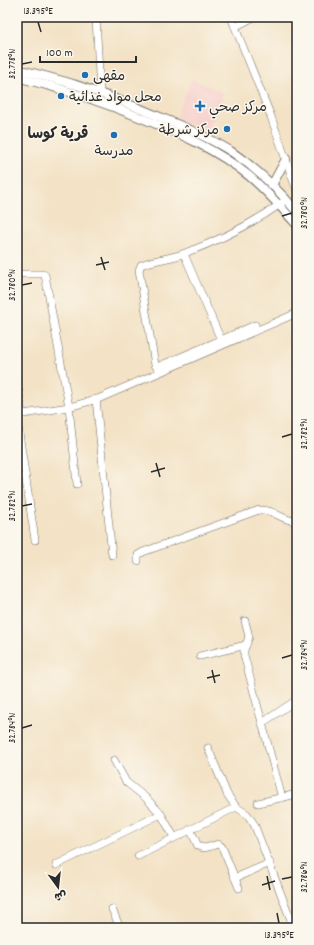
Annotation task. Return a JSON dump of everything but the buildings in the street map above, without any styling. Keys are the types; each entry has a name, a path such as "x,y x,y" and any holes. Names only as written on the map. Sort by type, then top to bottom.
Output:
{"street":[{"path":"96,17 100,93"},
{"path":"231,17 297,191"},
{"path":"235,28 254,17"},
{"path":"17,69 100,93 121,105"},
{"path":"17,77 121,105 192,130 232,152 252,166 286,199 297,212"},
{"path":"142,113 212,151 248,176 279,205 297,226"},
{"path":"212,151 216,143"},
{"path":"272,185 286,159"},
{"path":"255,325 158,367 155,365 139,267 144,264 184,254 220,239 248,226 286,199"},
{"path":"184,254 221,340"},
{"path":"17,274 45,275 69,407 77,484"},
{"path":"17,381 20,414 69,407 96,399 297,313"},
{"path":"96,399 112,555"},
{"path":"17,420 35,540"},
{"path":"138,561 138,555 143,552 259,510 269,510 285,520 297,521"},
{"path":"245,621 249,637 244,655 282,798"},
{"path":"200,656 246,645"},
{"path":"262,723 295,701"},
{"path":"208,748 226,794 236,807 251,818 270,863 294,928"},
{"path":"114,760 126,782 146,798 161,814 174,837"},
{"path":"258,803 297,794"},
{"path":"138,856 236,807"},
{"path":"56,865 161,814"},
{"path":"190,829 200,848 218,844 222,847 239,888"},
{"path":"235,878 270,863"},
{"path":"112,909 120,928"}],"shaded area":[{"name":"مركز صحي","path":"192,79 224,93 208,132 175,119"}],"place":[{"name":"مقهى","path":"85,75"},
{"name":"محل مواد غذائية","path":"61,96"},
{"name":"مركز صحي","path":"200,106"},
{"name":"مركز شرطة","path":"227,129"},
{"name":"مدرسة","path":"114,135"}],"district":[{"name":"قرية كوسا","path":"58,133"}]}
